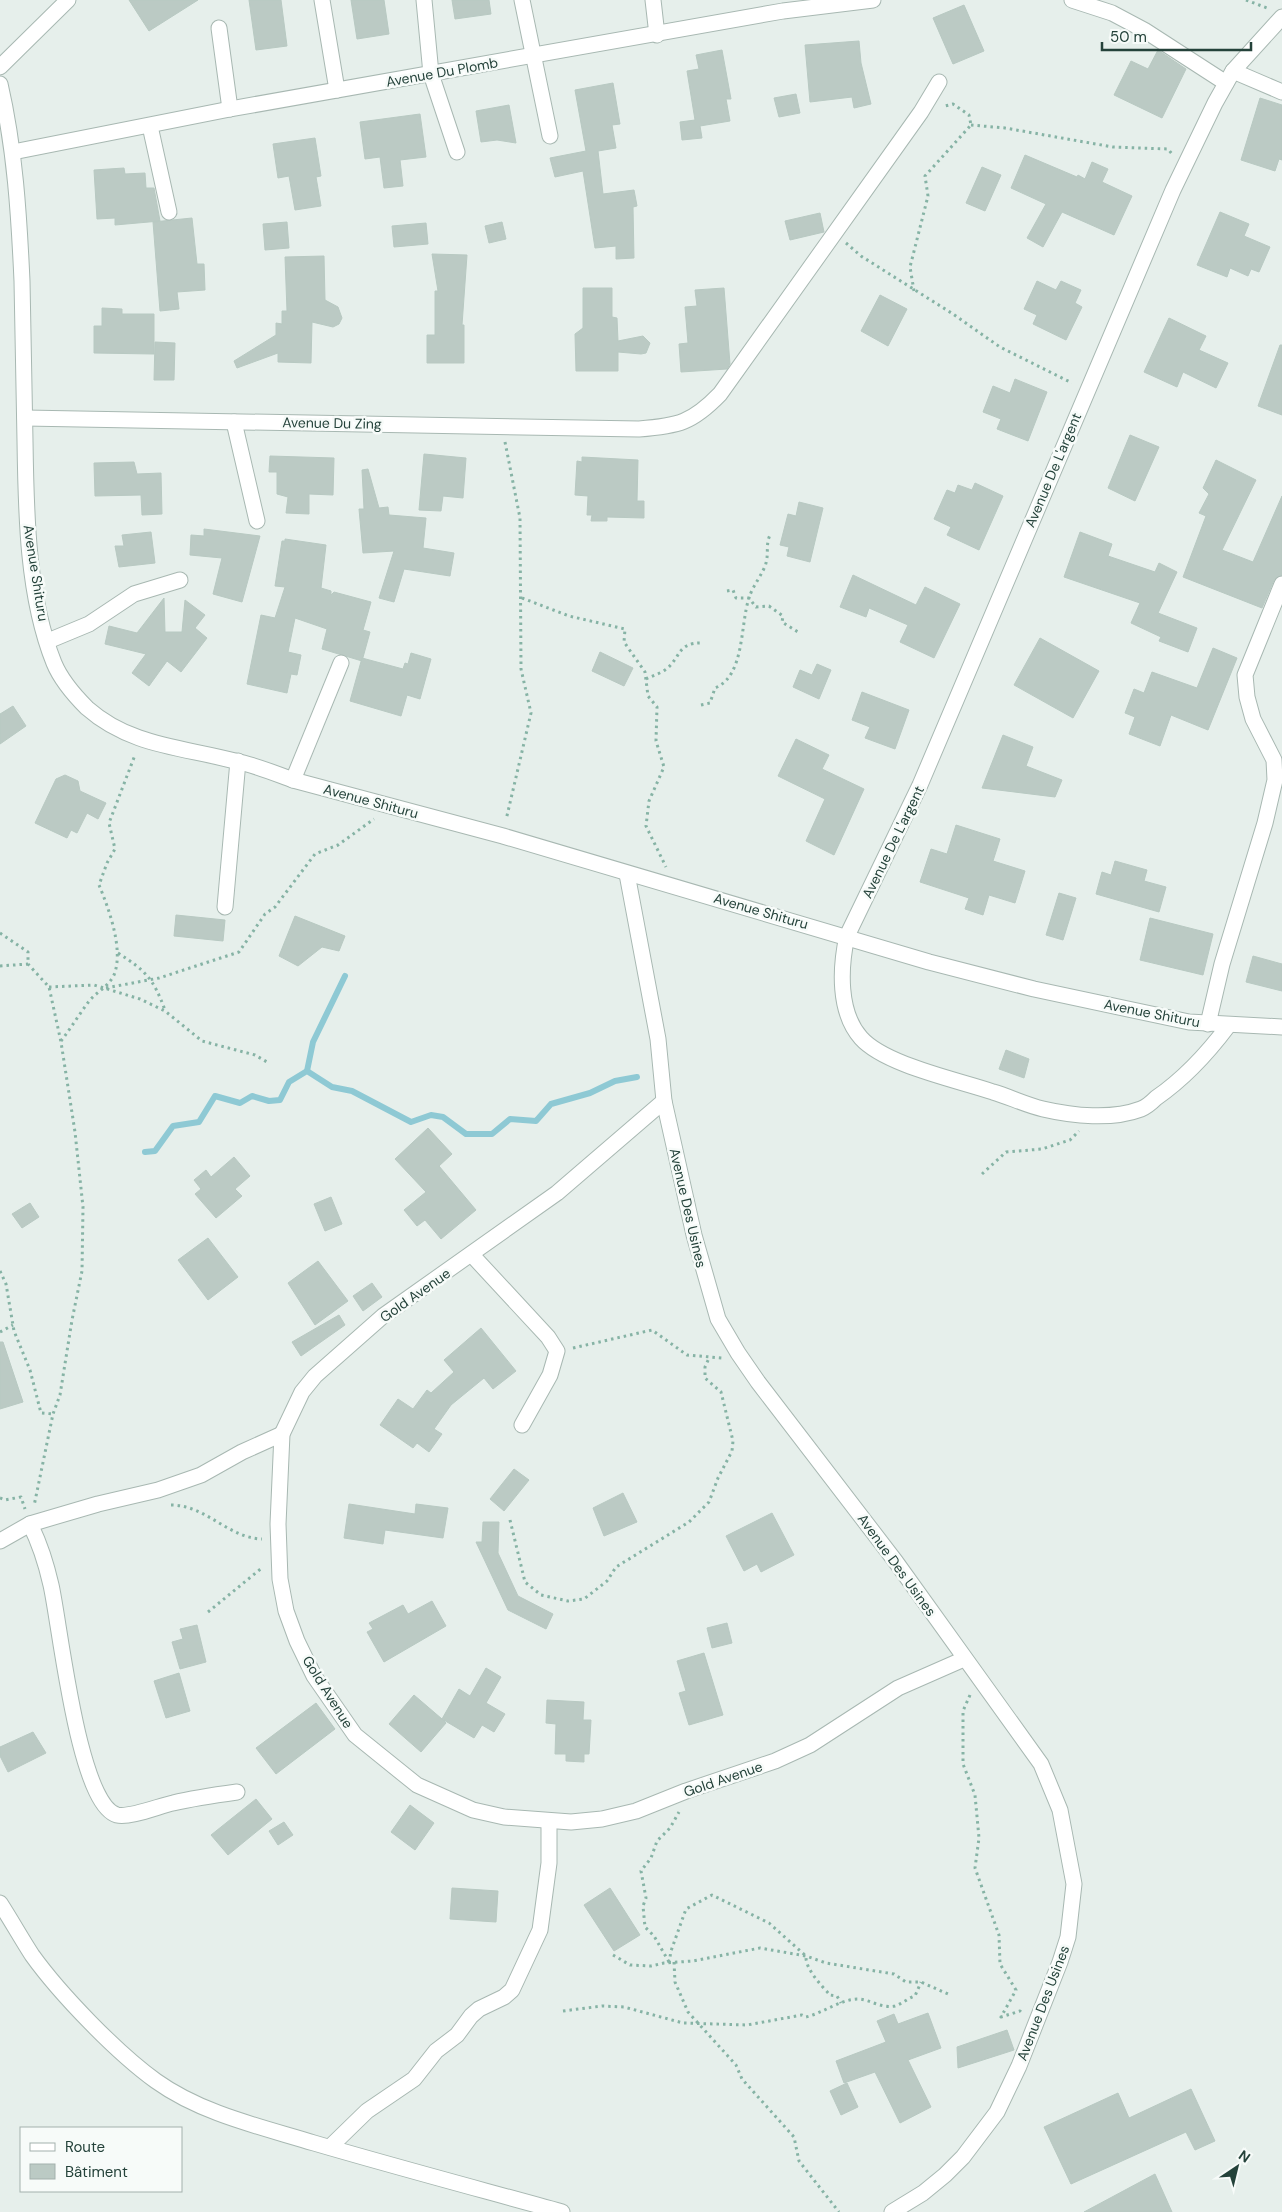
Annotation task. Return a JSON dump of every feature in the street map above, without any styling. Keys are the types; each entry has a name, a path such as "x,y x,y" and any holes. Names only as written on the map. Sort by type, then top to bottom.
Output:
{"street":[{"path":"0,67 68,0"},
{"path":"322,0 336,90"},
{"path":"424,0 431,74 457,152"},
{"path":"522,0 550,136"},
{"path":"653,0 657,35"},
{"name":"Avenue Du Plomb","path":"13,152 336,90 657,35 783,11 873,0"},
{"path":"1072,0 1112,13 1230,77 1282,92"},
{"name":"Avenue De L'argent","path":"1228,1026 1189,1072 1142,1109 1092,1116 1043,1109 937,1075 875,1050 860,1037 848,1013 843,991 842,960 847,936 920,786 1086,390 1173,190 1230,77 1278,14"},
{"path":"220,28 230,109"},
{"name":"Avenue Du Zing","path":"25,418 639,430 664,427 690,420 720,394 921,112 939,82"},
{"name":"Avenue Shituru","path":"0,84 13,152 22,279 27,511 38,608 54,663 68,687 88,708 115,728 141,740 238,761 293,780 503,836 627,874 675,886 1034,990 1189,1022 1228,1026 1282,1027"},
{"path":"150,126 169,212"},
{"path":"234,422 257,521"},
{"path":"48,641 89,624 134,594 180,580"},
{"path":"1208,1024 1222,964 1265,823 1275,780 1274,760 1253,720 1247,697 1245,675 1282,584"},
{"path":"293,780 341,663"},
{"path":"225,906 238,761"},
{"name":"Avenue Des Usines","path":"627,874 658,1039 664,1100 694,1235 718,1319 758,1382 896,1562 978,1679 1041,1764 1060,1810 1074,1884 1068,1937 1008,2090 997,2112 963,2157 923,2193 892,2212"},
{"name":"Gold Avenue","path":"664,1100 557,1193 472,1255 383,1316 315,1376 292,1411 282,1434 280,1466 280,1579 286,1610 297,1641 314,1676 355,1735 417,1785 473,1810 504,1817 550,1822 602,1819 636,1811 686,1791 775,1761 810,1745 898,1688 964,1659"},
{"path":"472,1255 548,1337 557,1351 550,1375 522,1425"},
{"path":"0,1541 30,1524 182,1482 282,1434"},
{"path":"30,1524 40,1544 51,1587 76,1726 92,1778 108,1809 117,1815 129,1815 181,1802 237,1792"},
{"path":"330,2147 367,2111 414,2079 436,2051 457,2035 470,2016 479,2009 504,1997 512,1990 540,1930 549,1863 550,1822"},
{"path":"0,1903 32,1955 114,2045 156,2082 194,2102 255,2125 438,2180 562,2212"}],"path":[{"path":"1246,0 1278,14"},
{"path":"921,112 953,104 969,115 971,125"},
{"path":"971,125 1005,128 1113,147 1168,149 1184,170"},
{"path":"914,291 910,267 928,196 926,176 971,125"},
{"path":"835,232 861,256 953,314 1000,347 1086,390"},
{"path":"502,426 520,518 521,669 531,713 503,836"},
{"path":"700,705 710,703 715,688 722,685 732,676 749,598 766,564 766,542 771,533"},
{"path":"727,591 733,590 736,598 749,598"},
{"path":"522,598 568,616 625,629 624,642 645,672 648,696 657,707 656,741 664,767 649,801 646,826 675,886"},
{"path":"749,598 756,607 769,606 783,616 782,622 798,632"},
{"path":"646,679 666,669 680,650 693,643 703,643"},
{"path":"61,1042 92,998 106,988 114,974 118,953 112,917 99,885 107,863 116,849 109,822 141,740"},
{"path":"106,988 151,980 201,966 239,952 265,914 275,907 314,854 338,845 390,806"},
{"path":"0,933 28,952 28,964 49,987 61,1042 75,1132 83,1207 82,1271 60,1395 53,1414 30,1524"},
{"path":"118,953 145,970 157,989 165,1011"},
{"path":"0,966 28,964"},
{"path":"49,987 94,985 106,988 165,1011 202,1041 255,1055 267,1062"},
{"path":"982,1174 1006,1152 1042,1150 1070,1140 1092,1116"},
{"path":"0,1270 6,1284 13,1324 30,1370 41,1413 53,1414"},
{"path":"0,1332 13,1324"},
{"path":"510,1520 525,1582 541,1595 568,1601 584,1599 607,1581 616,1567 675,1532 697,1514 709,1502 718,1478 732,1451 733,1441 721,1392 705,1378 705,1367 709,1358 687,1355 652,1330 557,1351"},
{"path":"0,1498 5,1500 21,1497 30,1524"},
{"path":"164,1504 185,1505 204,1512 227,1529 258,1539 270,1539"},
{"path":"208,1612 279,1554"},
{"path":"978,1679 963,1711 963,1764 975,1795 979,1838 975,1868 999,1935 1000,1964 1016,1990 1001,2017 1020,2011 1034,2026"},
{"path":"669,1962 654,1936 645,1927 643,1906 646,1898 641,1871 651,1858 657,1841 670,1828 686,1798 686,1791"},
{"path":"669,1962 686,1909 712,1895 769,1923 806,1956 806,1960 817,1980 830,1995 837,1996 841,2003"},
{"path":"613,1955 630,1965 651,1966 669,1962 693,1961 760,1948 806,1956 826,1963 894,1974 906,1982 921,1982 948,1994"},
{"path":"674,1962 675,1982 683,2004 736,2064 742,2079 794,2137 799,2161 839,2212"},
{"path":"563,2011 602,2006 624,2006 683,2022 747,2025 802,2015 806,2018 841,2003 859,1999 877,2006 896,2006 906,1998 915,1996 921,1982"}],"building":[{"path":"129,0 198,0 149,31"},
{"path":"249,0 281,0 287,46 256,50"},
{"path":"351,0 384,0 389,34 357,39"},
{"path":"452,0 489,0 491,14 455,19"},
{"path":"964,5 984,51 953,64 933,18"},
{"path":"859,41 861,63 871,104 854,108 852,97 810,102 805,45"},
{"path":"722,50 731,99 726,99 730,121 700,126 702,138 682,140 680,122 695,120 687,71 699,69 696,55"},
{"path":"1158,50 1186,69 1162,118 1114,95 1131,61 1148,69"},
{"path":"613,83 620,124 612,125 616,148 598,151 603,194 634,190 637,206 633,207 634,258 616,259 616,246 595,248 583,171 555,177 550,158 586,151 575,90"},
{"path":"796,94 800,113 779,117 774,98"},
{"path":"1260,98 1282,105 1282,160 1279,159 1275,171 1241,160"},
{"path":"509,105 516,143 497,140 481,142 476,111"},
{"path":"420,114 426,157 400,160 403,186 384,188 380,157 365,159 360,122"},
{"path":"315,138 321,176 316,177 321,206 295,210 289,176 278,178 273,144"},
{"path":"1025,155 1085,179 1092,162 1108,169 1102,182 1132,196 1114,235 1062,212 1043,247 1027,238 1046,204 1011,188"},
{"path":"982,167 1001,175 985,211 966,203"},
{"path":"124,168 125,174 145,173 146,188 154,188 160,221 115,225 115,218 97,219 94,170"},
{"path":"1220,212 1249,224 1244,236 1270,247 1259,272 1251,269 1248,276 1230,268 1227,277 1197,265"},
{"path":"820,213 824,232 790,240 785,221"},
{"path":"192,218 197,264 204,264 205,290 177,292 179,309 160,311 153,222"},
{"path":"287,222 289,248 265,250 263,224"},
{"path":"502,222 506,239 489,243 485,226"},
{"path":"426,223 428,244 394,247 392,226"},
{"path":"432,254 467,255 462,325 464,325 464,363 427,363 427,335 435,335 435,291 438,291"},
{"path":"324,256 325,300 338,307 342,318 339,324 333,327 312,322 311,363 278,362 278,353 237,368 234,361 276,335 276,323 282,324 282,311 287,311 285,257"},
{"path":"1037,281 1056,290 1061,281 1081,290 1075,303 1082,307 1066,340 1033,324 1037,315 1024,309"},
{"path":"583,288 612,288 612,317 617,318 618,341 643,336 650,343 646,353 618,352 618,371 576,371 575,334 583,328"},
{"path":"724,288 730,364 727,369 681,372 679,344 688,343 685,307 697,306 695,290"},
{"path":"880,295 907,309 888,346 861,331"},
{"path":"102,308 122,309 122,314 154,314 154,354 94,353 94,326 102,326"},
{"path":"1169,318 1206,336 1199,350 1228,363 1216,388 1183,372 1177,387 1144,372"},
{"path":"155,342 175,343 174,380 154,380"},
{"path":"1280,345 1282,345 1282,415 1258,406"},
{"path":"1015,379 1047,392 1028,441 997,429 1001,419 983,412 993,386 1010,393"},
{"path":"1130,435 1159,447 1135,501 1108,488"},
{"path":"424,454 466,458 463,498 443,496 441,511 419,510"},
{"path":"270,456 334,458 333,495 309,494 309,514 286,513 288,497 277,494 277,472 269,472"},
{"path":"582,457 638,460 637,501 644,501 644,518 607,517 607,521 591,521 592,515 587,515 588,496 575,495 577,461 582,462"},
{"path":"1216,460 1256,480 1222,550 1253,562 1282,496 1282,575 1274,580 1262,608 1183,577 1206,516 1199,513 1209,494 1203,488"},
{"path":"134,462 137,474 161,473 162,514 142,515 141,495 95,496 94,463"},
{"path":"368,469 379,508 388,507 389,515 426,518 423,548 454,553 450,576 404,569 394,602 379,598 394,551 363,553 359,509 364,509 362,470"},
{"path":"975,483 1003,496 979,550 947,535 951,527 934,519 947,490 955,493 958,485 972,490"},
{"path":"799,502 823,508 810,562 787,556 789,547 780,545 788,514 796,516"},
{"path":"204,529 260,536 242,602 213,594 222,558 190,555 191,535 204,536"},
{"path":"151,532 155,563 119,567 115,546 124,546 122,535"},
{"path":"1080,532 1112,544 1108,556 1155,572 1159,563 1177,572 1158,613 1197,628 1188,652 1159,641 1161,637 1131,623 1140,603 1064,577"},
{"path":"285,539 326,545 321,588 331,591 331,595 334,592 371,602 363,630 370,632 362,661 322,649 327,629 295,618 288,652 301,655 297,675 291,674 287,693 247,684 261,615 275,618 285,587 275,586 282,541 285,541"},
{"path":"853,575 916,605 925,587 960,604 934,658 900,642 908,625 869,608 866,617 840,607"},
{"path":"164,598 165,632 182,632 185,600 205,615 195,628 207,638 181,672 167,661 149,686 132,673 146,654 105,644 109,626 137,633"},
{"path":"1040,638 1099,671 1073,718 1014,685"},
{"path":"1213,648 1237,658 1208,730 1171,715 1160,746 1129,734 1135,717 1125,713 1134,689 1144,693 1152,672 1197,688"},
{"path":"600,652 633,668 624,686 592,671"},
{"path":"411,653 431,659 420,699 407,695 401,716 350,701 362,658 403,669 405,663 408,664"},
{"path":"817,664 831,670 819,699 793,687 800,670 812,675"},
{"path":"862,692 909,710 895,749 865,738 870,727 852,720"},
{"path":"13,706 26,726 0,744 0,714"},
{"path":"1003,735 1033,747 1026,766 1062,780 1055,797 982,788"},
{"path":"796,739 829,755 822,769 864,789 834,855 806,841 825,799 778,776"},
{"path":"65,775 78,781 80,791 106,803 98,819 87,813 77,833 71,830 67,838 35,823 56,779"},
{"path":"956,825 1000,839 993,861 1025,871 1015,903 989,895 983,915 965,909 969,898 920,882 931,849 947,854"},
{"path":"1115,861 1147,870 1144,881 1166,887 1159,912 1096,894 1102,872 1111,875"},
{"path":"1059,893 1076,898 1063,940 1046,935"},
{"path":"176,915 225,920 223,941 174,936"},
{"path":"295,916 345,936 339,951 322,947 298,966 279,956"},
{"path":"1150,918 1213,934 1203,975 1140,960"},
{"path":"1253,956 1282,964 1282,991 1246,982"},
{"path":"1006,1050 1029,1059 1024,1078 999,1069"},
{"path":"428,1128 452,1154 439,1166 476,1210 441,1239 425,1220 417,1226 404,1210 426,1192 395,1159"},
{"path":"234,1157 250,1176 235,1189 242,1196 216,1218 195,1194 201,1189 194,1180 206,1170 211,1177"},
{"path":"331,1197 342,1224 325,1231 314,1204"},
{"path":"30,1203 39,1217 22,1228 12,1214"},
{"path":"208,1238 238,1277 208,1300 178,1260"},
{"path":"318,1261 348,1301 315,1325 288,1283"},
{"path":"372,1283 382,1297 363,1311 353,1296"},
{"path":"339,1315 345,1325 301,1356 292,1342"},
{"path":"481,1328 516,1371 493,1389 484,1378 451,1405 434,1429 442,1434 429,1452 417,1443 413,1448 380,1425 398,1399 413,1409 427,1390 431,1393 454,1372 444,1360"},
{"path":"0,1342 3,1342 23,1402 0,1409"},
{"path":"514,1469 529,1480 504,1511 490,1499"},
{"path":"623,1493 637,1522 604,1536 593,1508"},
{"path":"349,1504 415,1514 416,1504 448,1508 443,1538 385,1530 383,1544 344,1538"},
{"path":"772,1513 794,1555 761,1572 757,1564 744,1571 726,1536"},
{"path":"483,1522 499,1522 498,1553 518,1596 553,1614 546,1629 508,1610 476,1542 482,1542"},
{"path":"432,1601 446,1626 384,1662 367,1632 373,1629 369,1623 403,1605 408,1614"},
{"path":"727,1623 732,1643 712,1648 707,1628"},
{"path":"197,1625 206,1662 180,1669 172,1642 183,1639 180,1629"},
{"path":"704,1653 723,1715 689,1725 679,1693 686,1691 677,1661"},
{"path":"486,1668 501,1677 486,1703 505,1714 494,1732 482,1725 474,1738 442,1719 459,1689 470,1696"},
{"path":"179,1673 190,1711 166,1718 154,1681"},
{"path":"414,1695 446,1723 421,1752 389,1724"},
{"path":"547,1700 584,1702 583,1720 591,1720 589,1754 584,1754 584,1762 566,1761 566,1754 555,1754 556,1724 546,1723"},
{"path":"316,1703 335,1729 276,1774 256,1748"},
{"path":"33,1732 46,1753 8,1772 0,1756 0,1747"},
{"path":"256,1799 272,1819 228,1855 211,1835"},
{"path":"410,1805 434,1823 415,1850 391,1832"},
{"path":"284,1822 293,1835 278,1845 269,1831"},
{"path":"452,1888 498,1891 496,1922 450,1919"},
{"path":"610,1888 640,1935 614,1951 584,1905"},
{"path":"928,2013 941,2048 908,2060 931,2107 900,2123 875,2072 844,2083 836,2061 886,2042 877,2021 894,2014 898,2024"},
{"path":"1007,2030 1014,2050 958,2068 957,2047"},
{"path":"847,2083 858,2107 841,2115 830,2091"},
{"path":"1191,2089 1215,2141 1195,2150 1186,2132 1071,2184 1044,2127 1118,2093 1129,2118"},
{"path":"1155,2174 1172,2212 1084,2212"}],"waterway":[{"path":"307,1071 313,1042 345,976"},
{"path":"145,1152 155,1151 173,1126 199,1122 215,1096 240,1103 252,1096 269,1101 280,1100 289,1082 307,1071 332,1087 352,1091 411,1122 431,1115 443,1117 466,1134 492,1134 510,1119 536,1121 551,1104 590,1093 615,1081 637,1077"}]}
